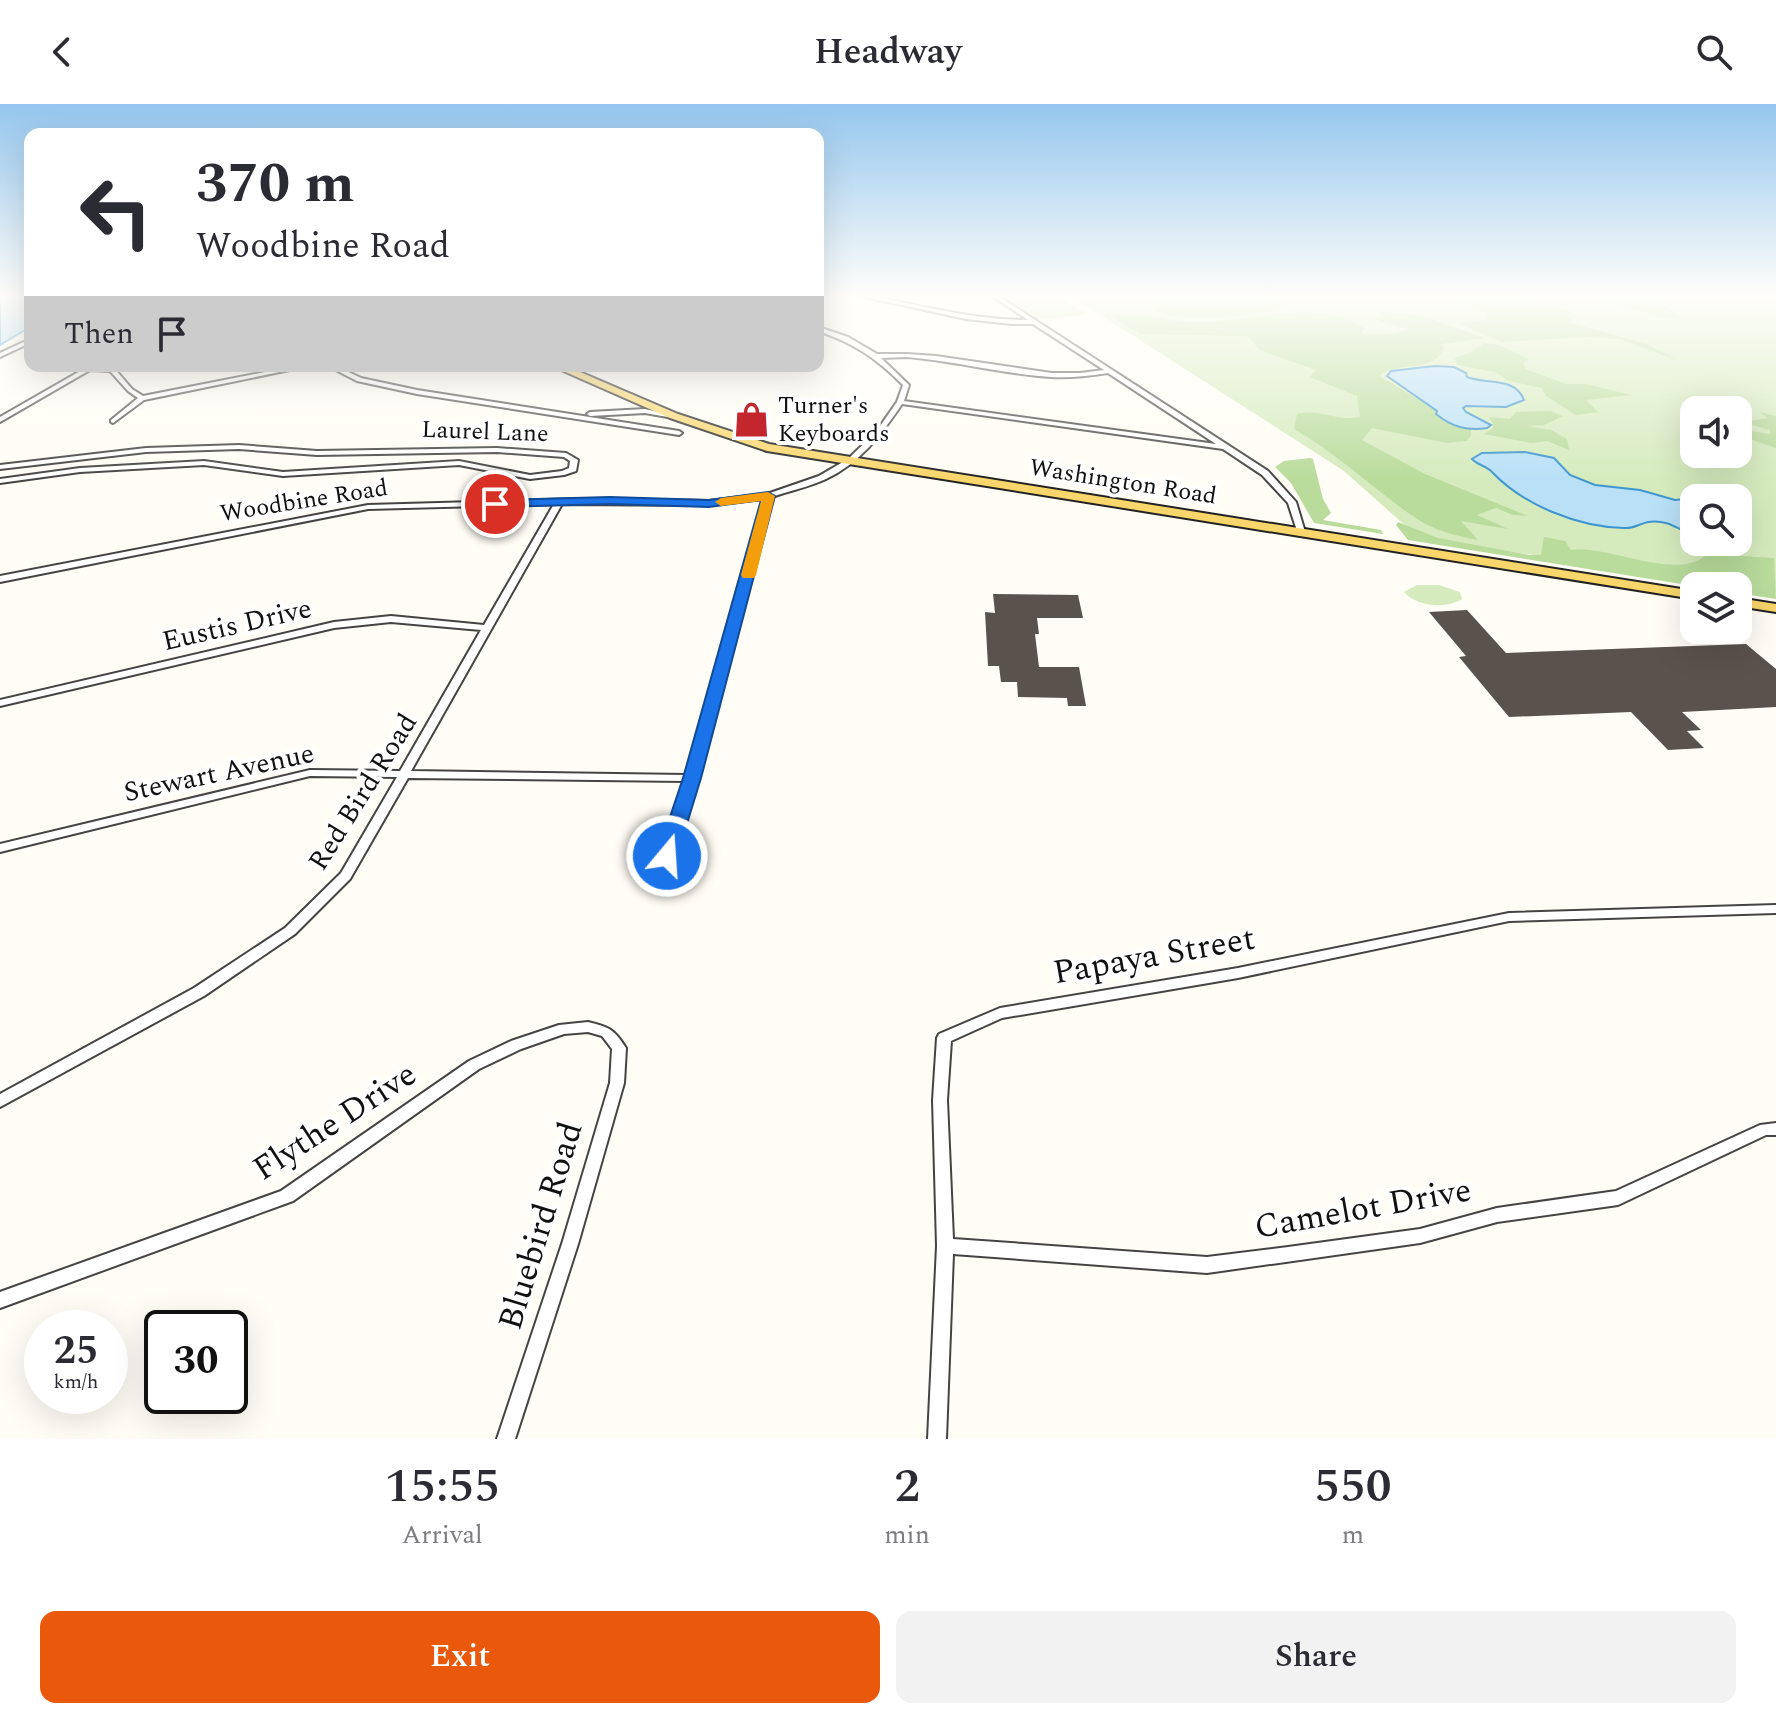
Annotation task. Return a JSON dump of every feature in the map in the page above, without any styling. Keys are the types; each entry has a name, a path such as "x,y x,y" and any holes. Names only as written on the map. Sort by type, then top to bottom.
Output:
{"main road":[{"name":"Washington Road","path":"572,372 674,416 767,447 1680,593"},
{"path":"1752,604 1776,608"}],"street":[{"path":"878,356 906,385 900,402 1225,447"},
{"path":"939,356 1059,375 1109,371"},
{"path":"1087,356 1283,489 1298,515 1301,532"},
{"path":"0,420 82,372"},
{"path":"115,372 130,390 142,398"},
{"path":"113,421 142,398 275,372"},
{"path":"343,372 359,380 417,392 679,433"},
{"path":"615,390 628,404 616,412"},
{"name":"Woodbine Road","path":"0,579 368,507 559,502 709,503 768,496 822,478 851,461 879,433 900,402"},
{"path":"570,415 645,411 674,416"},
{"name":"Laurel Lane","path":"0,467 146,450 239,447 317,453 497,450 566,455 574,460 573,469 530,477 459,463 283,474 204,463 80,470 0,481"},
{"path":"667,856 692,778 768,496"},
{"name":"Red Bird Road","path":"0,1101 199,992 290,931 346,876 559,502"},
{"name":"Eustis Drive","path":"0,703 334,625 391,619 488,628"},
{"name":"Stewart Avenue","path":"0,848 310,773 692,778"},
{"name":"Papaya Street","path":"937,1439 945,1246 940,1100 944,1038 1000,1013 1238,973 1509,917 1776,909"},
{"name":"Flythe Drive","path":"0,1300 287,1196 474,1065 516,1045 564,1029 588,1027 607,1032"},
{"name":"Bluebird Road","path":"506,1439 570,1244 617,1083 619,1048 607,1032"},
{"name":"Camelot Drive","path":"945,1246 1207,1265 1303,1253 1420,1236 1497,1215 1618,1198 1765,1129 1776,1129"}],"green space":[{"path":"1165,356 1776,356 1776,593 1752,589 1752,572 1680,572 1680,578 1418,537 1344,471"},
{"path":"1277,356 1439,356 1431,362 1386,371 1379,376 1471,430 1467,441 1447,443 1372,428 1362,440 1425,474 1528,516 1513,515 1496,508 1477,515 1508,529 1461,521 1478,540 1429,526 1414,517 1326,449 1294,429 1297,414 1360,417 1357,396 1310,377 1316,370"},
{"path":"1523,356 1529,359 1524,362 1525,369 1566,384 1586,384 1631,395 1586,400 1598,412 1576,415 1546,396 1542,388 1509,381 1495,372 1458,365 1454,358"},
{"path":"1551,411 1563,416 1544,425 1527,426 1551,430 1567,439 1569,450 1547,441 1531,443 1484,434 1493,429 1491,417 1510,419 1516,412"},
{"path":"1759,412 1776,416 1776,448 1752,440 1752,431 1770,434 1770,430 1752,425 1752,420 1768,418"},
{"path":"1313,459 1323,499 1331,513 1323,520 1381,530 1383,534 1314,523 1291,483 1275,467 1284,461"},
{"path":"1398,522 1438,538 1530,555 1541,555 1544,537 1565,541 1571,550 1603,552 1661,564 1679,565 1704,556 1774,558 1776,599 1752,595 1752,572 1680,572 1680,584 1408,540 1396,525"},
{"path":"1417,585 1439,585 1460,592 1462,599 1432,605 1416,601 1404,592"}],"water":[{"path":"1454,367 1466,373 1467,377 1507,384 1520,392 1524,400 1506,407 1466,406 1463,408 1466,412 1491,425 1487,428 1466,428 1442,418 1436,414 1437,411 1387,376 1391,371"},
{"path":"1525,452 1554,458 1570,475 1595,485 1640,490 1680,499 1680,529 1661,522 1624,528 1570,519 1519,495 1472,459 1482,453"}],"building":[{"path":"993,594 1078,595 1083,618 1037,618 1039,634 1035,634 1039,667 1079,667 1086,706 1068,706 1067,698 1018,697 1017,682 1001,682 999,666 988,666 985,612 995,613"},
{"path":"1467,610 1506,653 1746,644 1776,669 1776,707 1682,712 1701,730 1687,731 1704,748 1668,750 1631,712 1509,717 1459,657 1466,656 1429,612"}],"slow traffic":[{"path":"721,502 768,496 749,575"}],"place":[{"name":"Turner's Keyboards","path":"752,420"}],"route":[{"path":"495,504 610,500 677,504 768,496 692,778 667,856"}]}
